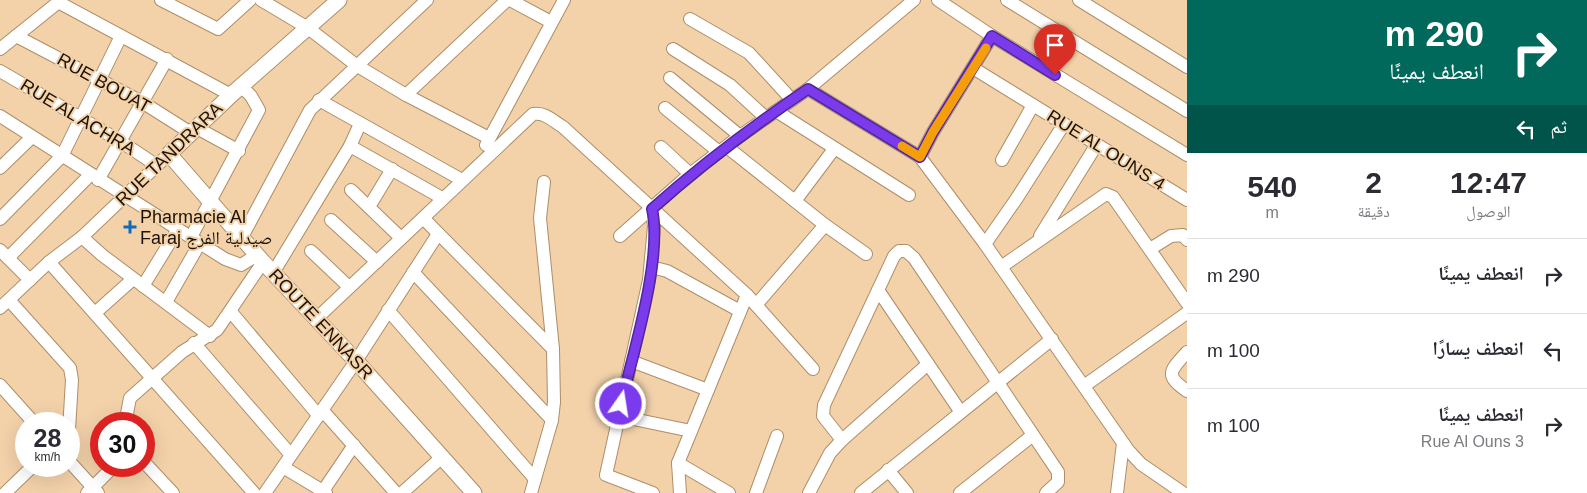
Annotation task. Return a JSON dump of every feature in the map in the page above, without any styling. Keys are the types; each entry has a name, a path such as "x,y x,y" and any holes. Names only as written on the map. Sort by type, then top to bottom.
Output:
{"main road":[{"name":"RUE TANDRARA","path":"169,154 236,90 339,0"},
{"name":"ROUTE ENNASR","path":"169,154 212,201 264,263 356,361 474,493"}],"street":[{"path":"163,0 218,29 250,0"},
{"path":"261,0 308,28 356,65 406,95 489,138"},
{"path":"242,237 310,110 427,0"},
{"path":"406,95 508,0 551,22"},
{"path":"479,164 489,138 564,0"},
{"path":"620,236 690,174 740,136 808,89 914,0"},
{"path":"938,0 992,36 1187,155"},
{"path":"1007,0 1187,111"},
{"path":"1079,0 1187,67"},
{"path":"6,42 56,2 167,59 251,96 259,110 212,201 166,302"},
{"path":"690,19 748,53 792,100"},
{"path":"0,219 62,156 121,36"},
{"path":"920,157 933,132 992,36"},
{"name":"RUE BOUAT","path":"6,42 99,78 194,130 239,151"},
{"path":"673,49 730,85 771,114 834,149 909,196"},
{"path":"30,280 4,254 94,177 120,141 167,59"},
{"name":"RUE AL OUNS 4","path":"973,68 1187,200"},
{"name":"RUE AL ACHRA","path":"0,71 156,164"},
{"path":"670,78 740,136"},
{"path":"808,89 920,157 985,244 1123,443 1141,464 1183,493"},
{"path":"319,100 462,180"},
{"path":"1002,160 1034,105"},
{"path":"664,108 866,254"},
{"path":"316,319 442,198 534,114 544,114 562,127 747,295 813,369"},
{"path":"2,120 238,265 264,263"},
{"path":"127,412 130,398 150,378 194,343 210,336 231,312 264,263 350,146 360,124"},
{"path":"985,244 1064,124"},
{"path":"0,168 32,138"},
{"path":"1038,241 1097,144"},
{"path":"350,146 442,198"},
{"path":"661,147 690,174"},
{"path":"795,201 834,149"},
{"name":"RUE TANDRARA","path":"4,304 49,262 82,237 156,164 169,154"},
{"path":"369,207 392,169"},
{"path":"531,493 552,420 554,402 553,349 540,218 544,182"},
{"path":"351,190 401,238"},
{"path":"1001,267 1106,194 1113,197 1187,303"},
{"path":"652,209 654,226 651,266 606,475 653,493"},
{"path":"423,218 553,349"},
{"path":"331,220 377,262"},
{"path":"756,305 825,225"},
{"path":"95,313 138,282 178,229"},
{"path":"265,493 321,414 438,234"},
{"path":"1150,249 1176,234 1183,235 1187,240"},
{"path":"82,237 210,336"},
{"path":"311,251 349,287"},
{"path":"842,440 825,420 823,410 896,253 903,251 910,253 1059,475 1058,482 1046,493"},
{"path":"49,262 254,493"},
{"path":"651,266 667,270 740,311"},
{"path":"413,272 552,420"},
{"path":"878,290 960,411"},
{"path":"680,493 678,463 747,295"},
{"path":"4,304 70,368 72,380 70,412"},
{"path":"388,310 535,479"},
{"path":"231,312 321,414 354,445 396,493"},
{"path":"1084,386 1187,313"},
{"path":"861,493 960,411 1052,339"},
{"path":"194,343 291,455"},
{"path":"1187,352 1172,371 1172,379 1187,391"},
{"path":"631,361 708,390"},
{"path":"809,493 830,453 842,440 928,364"},
{"path":"0,385 24,412"},
{"path":"619,416 691,431"},
{"path":"960,493 1032,434"},
{"path":"756,493 777,436"},
{"path":"1117,493 1123,443"},
{"path":"283,467 324,492 354,445"},
{"path":"402,493 442,457"},
{"path":"678,463 729,493"},
{"path":"888,470 907,493"},
{"path":"155,474 173,493"},
{"path":"80,475 93,491 105,477"},
{"path":"5,493 22,477"}],"slow traffic":[{"path":"902,146 920,157 933,132 986,48"}],"place":[{"name":"Pharmacie Al Faraj صيدلية الفرج","path":"130,227"}],"route":[{"path":"621,404 652,263 654,226 652,209 690,174 740,136 808,89 920,157 933,132 992,36 1055,75"}]}
